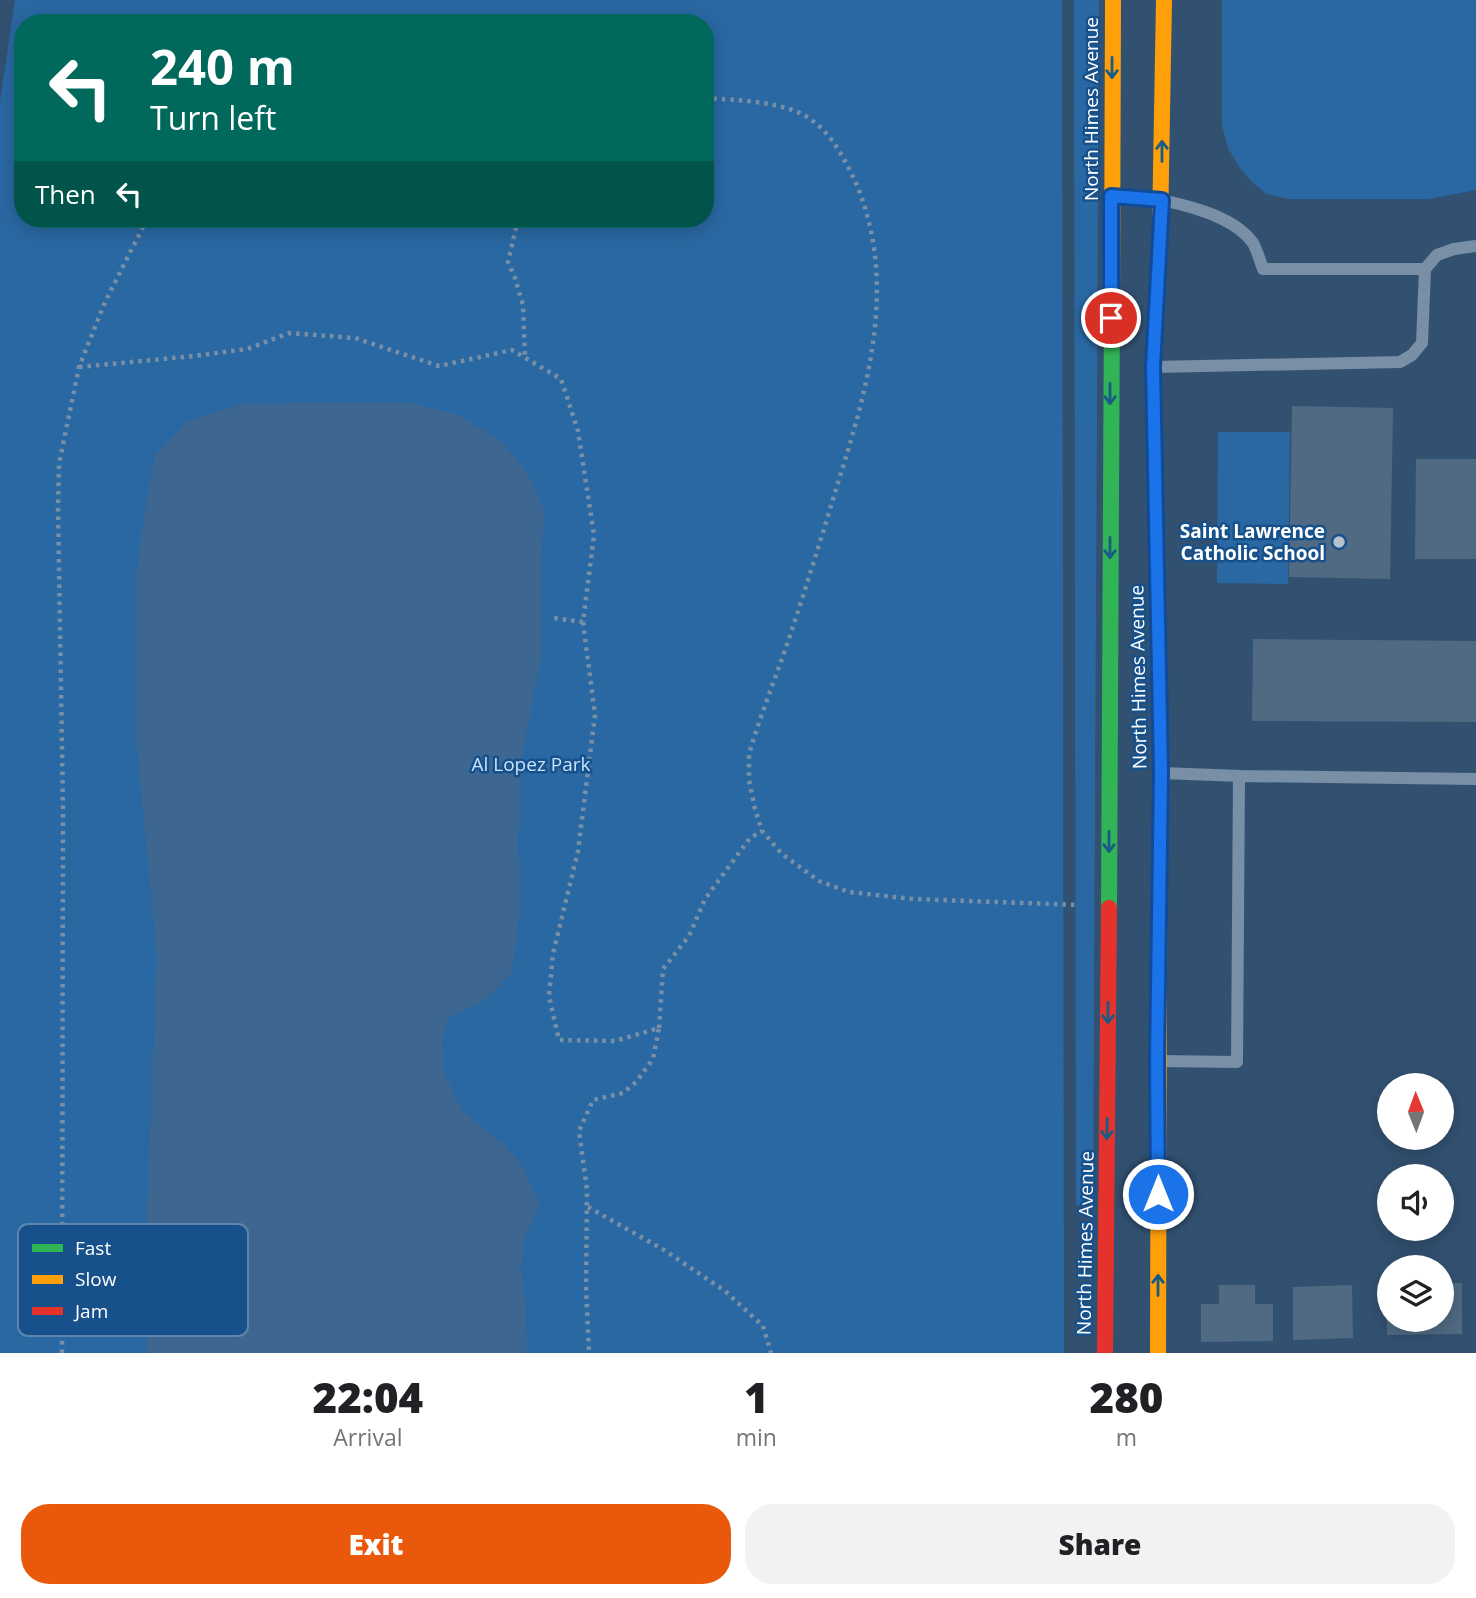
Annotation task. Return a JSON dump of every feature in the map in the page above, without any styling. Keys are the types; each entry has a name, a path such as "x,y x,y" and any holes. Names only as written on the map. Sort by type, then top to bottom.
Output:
{"street":[{"name":"North Himes Avenue","path":"1105,1353 1114,1060 1116,773 1110,368 1118,197 1113,0"},
{"name":"North Himes Avenue","path":"1158,1353 1151,1061 1154,773 1142,367 1156,200 1164,0"},
{"path":"1110,368 1142,367"}],"lane":[{"path":"1156,200 1215,215 1253,244 1263,269 1425,269"},
{"path":"1142,367 1400,362 1412,355 1422,344 1425,269 1437,255 1476,246"},
{"path":"1154,773 1476,779"},
{"path":"1151,1061 1237,1062 1239,776"}],"path":[{"path":"714,99 751,101 790,109 812,120 830,136 864,203 877,270 876,327 858,419 806,589 749,754 749,780 762,831 782,854 801,868 820,881 849,891 914,898 1079,905"},
{"path":"62,1224 63,808 59,464 79,367 105,302 142,228"},
{"path":"516,228 508,262 523,305 525,358"},
{"path":"79,367 247,349 289,333 355,338 439,366 512,350 561,379 579,431 594,535 583,622 595,715 578,851 553,954 549,996 559,1040 615,1041 659,1028"},
{"path":"554,618 583,622"},
{"path":"589,1353 586,1287 588,1207 579,1131 593,1100 623,1093 636,1082 653,1059 659,1028 663,969 689,936 705,900 750,838 762,831"},
{"path":"588,1207 664,1250 724,1291 763,1326 771,1353"}],"green space":[{"name":"Al Lopez Park","path":"15,0 1062,0 1064,1353 0,1353 0,101"},
{"path":"1074,0 1099,0 1093,1205 1076,1205"},
{"path":"1222,0 1476,0 1476,190 1429,199 1289,199 1267,194 1240,168 1228,148 1222,125"},
{"path":"1218,432 1290,432 1288,584 1217,583"}],"shaded area":[{"path":"411,403 459,415 502,442 527,472 544,510 541,658 523,751 518,843 521,903 512,972 486,1000 448,1018 442,1039 444,1072 462,1110 502,1143 521,1163 539,1205 525,1238 521,1268 526,1308 526,1353 147,1353 146,1336 248,1336 248,1224 146,1224 157,957 137,749 136,579 155,455 189,420 245,404"}],"building":[{"path":"1292,406 1393,408 1390,579 1289,577"},
{"path":"1416,459 1476,459 1476,559 1415,559"},
{"path":"1253,639 1476,641 1476,722 1252,721"},
{"path":"1454,1283 1462,1283 1462,1334 1387,1335 1387,1332 1454,1332"},
{"path":"1219,1285 1255,1285 1255,1304 1273,1304 1273,1341 1201,1342 1201,1304 1219,1304"},
{"path":"1352,1285 1353,1338 1293,1340 1293,1287"}],"traffic: fast":[{"path":"1109,908 1112,293"},
{"path":"1155,461 1161,773 1159,975"}],"traffic: slow":[{"path":"1112,293 1113,0"},
{"path":"1160,228 1164,0"},
{"path":"1158,1353 1159,975"}],"traffic: jam":[{"path":"1155,461 1153,367 1160,228"},
{"path":"1105,1353 1109,908"}],"place":[{"name":"Saint Lawrence Catholic School","path":"1339,542"}],"route":[{"path":"1111,318 1111,196 1162,200 1153,367 1161,773 1158,1194"}]}
